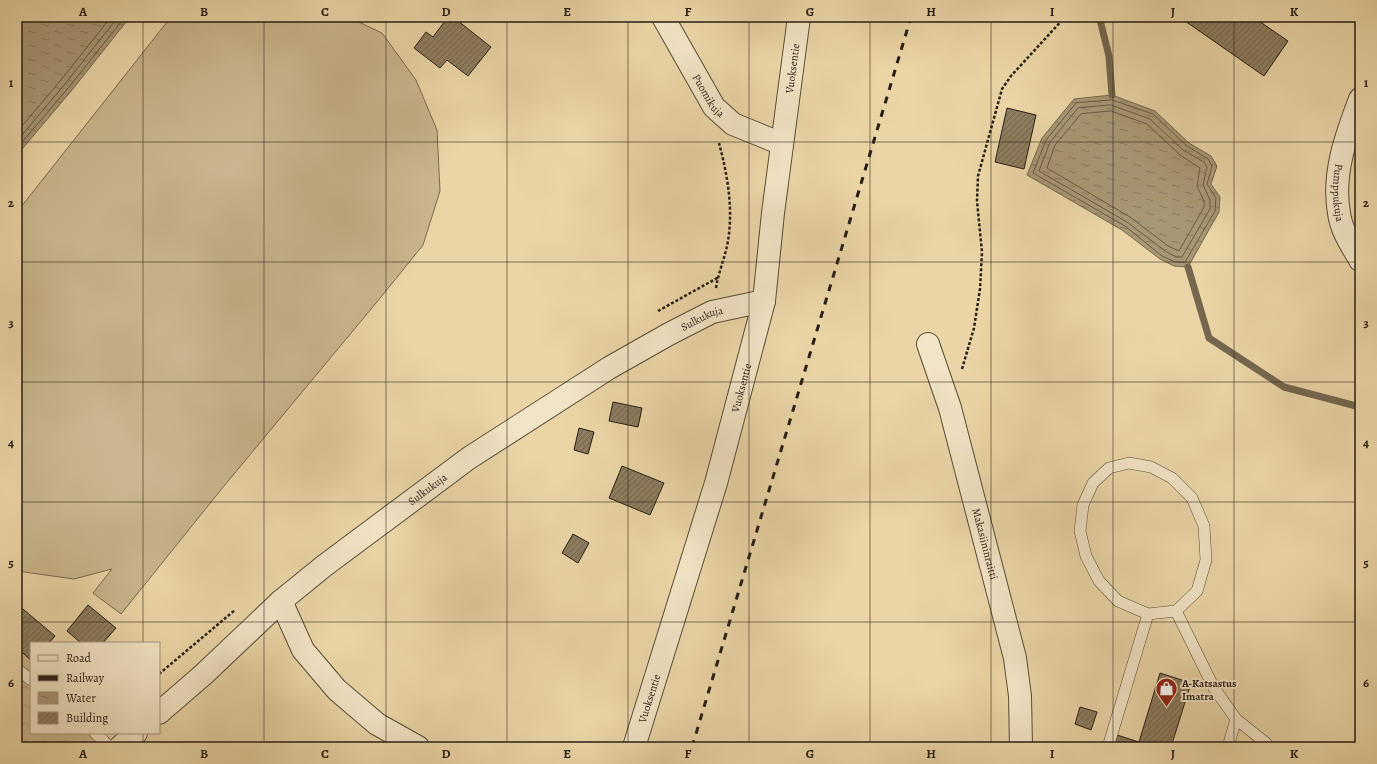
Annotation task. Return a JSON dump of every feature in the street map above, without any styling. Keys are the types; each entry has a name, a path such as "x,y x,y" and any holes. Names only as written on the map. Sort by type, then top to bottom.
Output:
{"street":[{"name":"Puomikuja","path":"663,17 714,107 733,124 782,144"},
{"name":"Vuoksentie","path":"634,747 716,483 764,301 773,213 799,17"},
{"name":"Pumppukuja","path":"1360,99 1342,154 1337,182 1339,214 1348,240 1360,260"},
{"name":"Sulkukuja","path":"160,712 204,674 281,601 324,566 470,458 609,368 669,334 712,312 764,301"},
{"name":"Makasiininraitti","path":"928,344 950,408 1015,658 1020,696 1021,747"},
{"path":"281,601 303,650 337,690 376,724 418,747"},
{"path":"120,747 135,734"}],"lane":[{"path":"1129,463 1151,467 1172,478 1192,498 1204,526 1206,560 1197,591 1176,611 1148,614 1118,601 1099,581 1086,556 1080,531 1083,505 1093,483 1109,468 1129,463"},
{"path":"1176,611 1214,688 1236,719 1268,746"},
{"path":"1108,747 1148,614"},
{"path":"17,669 30,679"},
{"path":"1228,747 1236,719"},
{"path":"96,734 109,747"}],"path":[{"path":"961,372 974,328 980,289 982,252 977,200 978,176 1002,89 1011,76 1065,17"},
{"path":"712,312 716,285 727,245 731,206 714,107"}],"green space":[{"path":"171,17 348,17 382,33 416,80 437,130 440,191 423,245 224,486 121,614 93,593 112,569 74,579 17,571 17,212"},
{"path":"17,648 30,659 30,734 105,734 94,747 17,747"}],"water":[{"path":"17,17 130,17 72,90 17,155"},
{"path":"1112,95 1155,111 1189,143 1211,156 1217,166 1211,184 1220,197 1219,212 1188,267 1174,266 1160,259 1122,230 1027,175 1042,138 1074,99"}],"building":[{"path":"448,17 453,17 491,47 468,76 447,60 440,68 414,48 426,32 433,37"},
{"path":"1188,17 1253,17 1288,41 1264,76 1185,21"},
{"path":"1007,108 1036,115 1024,169 995,162"},
{"path":"613,402 642,408 638,427 609,421"},
{"path":"579,428 594,432 588,454 574,450"},
{"path":"622,466 664,483 650,515 609,498"},
{"path":"573,534 589,543 578,563 562,553"},
{"path":"17,604 55,636 50,642 30,642 30,659 17,648"},
{"path":"88,605 116,628 104,642 80,642 67,631"},
{"name":"A-Katsastus Imatra","path":"1160,673 1191,683 1171,747 1114,747 1117,735 1139,742"},
{"path":"1080,707 1097,712 1091,730 1075,724"}],"waterway":[{"path":"1101,17 1100,20 1109,56 1112,95"},
{"path":"1188,267 1209,338 1284,387 1360,407"}],"railway":[{"path":"692,747 911,17"}],"place":[{"name":"A-Katsastus Imatra","path":"1166,708"}]}
